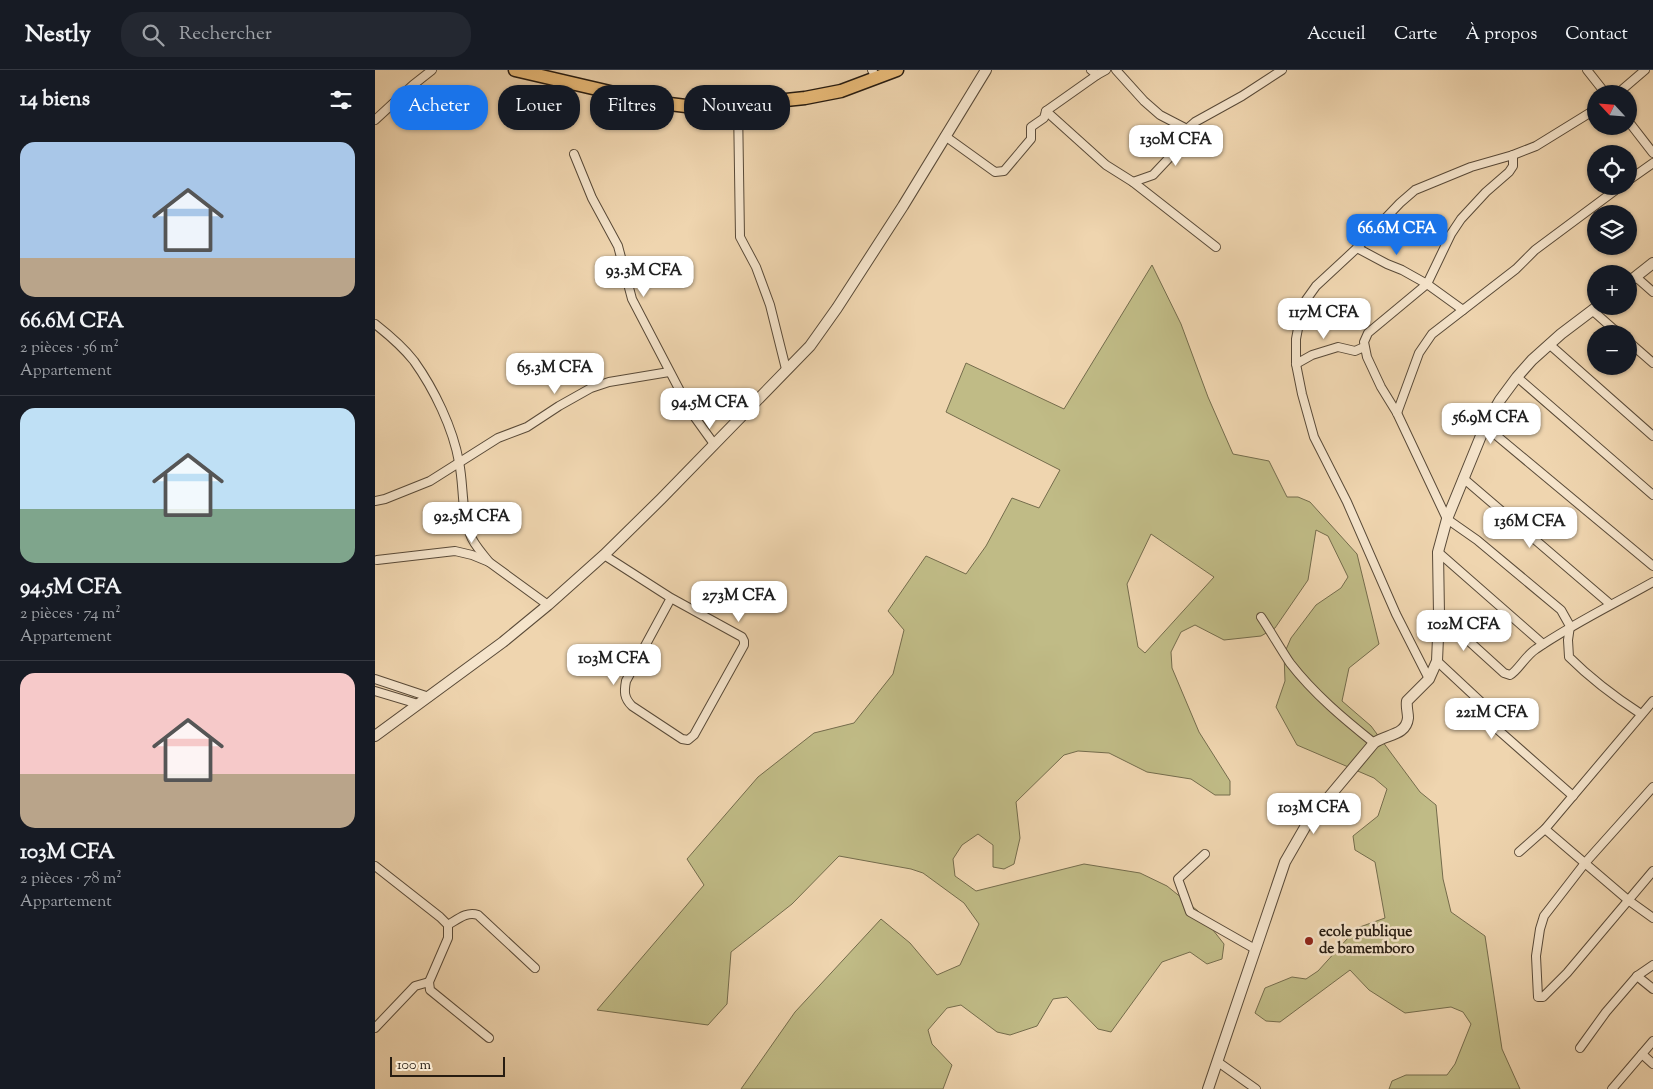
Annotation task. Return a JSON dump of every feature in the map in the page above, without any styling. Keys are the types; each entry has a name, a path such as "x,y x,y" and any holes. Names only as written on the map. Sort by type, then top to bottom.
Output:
{"highway":[{"path":"515,70 653,102 684,106"},
{"path":"790,100 841,91 875,74 897,70"}],"street":[{"path":"375,120 413,85 433,70"},
{"path":"375,736 473,665 548,605 604,555 810,346 903,206 986,70"},
{"path":"945,136 995,172 1004,171 1031,140 1031,127 1044,118 1046,111 1094,73 1105,70"},
{"path":"1116,70 1144,101 1160,115 1187,129"},
{"path":"1133,182 1153,175 1169,158 1175,147 1187,142 1187,129 1195,122 1242,96 1282,70"},
{"path":"1587,70 1599,85"},
{"path":"1628,85 1645,70"},
{"path":"1046,111 1106,165 1133,182 1216,247"},
{"path":"1429,679 1396,614 1347,502 1314,437 1302,394 1297,364 1296,339 1300,318 1306,300 1316,286 1415,190 1471,167 1513,155 1547,140 1587,115"},
{"path":"738,130 740,237 756,267 770,305 786,369"},
{"path":"1637,132 1653,153"},
{"path":"574,154 592,198 618,246 632,299 691,412 714,444"},
{"path":"1513,155 1513,166 1509,172 1486,192 1461,219 1451,234 1427,284 1371,330 1365,337 1364,347 1381,387 1397,413 1447,518 1477,540 1561,610 1570,626 1568,640 1569,657 1584,672 1614,696 1641,714"},
{"path":"1637,174 1653,163"},
{"path":"1397,413 1412,370 1424,345 1437,329 1516,269 1535,250 1609,195"},
{"path":"1357,248 1427,284 1463,310"},
{"path":"1637,275 1653,263"},
{"path":"1637,282 1653,292"},
{"path":"1208,1089 1277,884 1295,842 1321,804 1374,742 1395,735 1404,728 1408,718 1407,702 1429,679 1437,661 1439,614 1438,552 1447,518 1485,426 1517,377 1549,344 1587,314"},
{"path":"1601,315 1611,325"},
{"path":"375,324 395,340 413,361 435,395 452,437 459,462 464,512 470,536 489,562"},
{"path":"1549,344 1653,436"},
{"path":"1297,364 1312,355 1338,347 1355,352 1364,347"},
{"path":"1637,349 1653,363"},
{"path":"375,501 430,480 497,438 527,427 591,388 609,382 669,372"},
{"path":"1517,377 1653,495"},
{"path":"1485,426 1653,566"},
{"path":"1463,478 1610,604"},
{"path":"377,560 455,551 472,555 489,562 548,605"},
{"path":"1438,552 1543,644"},
{"path":"604,555 671,598 742,638 744,641 740,652 704,718 694,735 688,740 682,739 631,706 626,700 624,692 627,681 671,598"},
{"path":"1439,614 1507,675 1514,673 1525,658 1570,626 1653,582"},
{"path":"1261,617 1297,670 1331,707 1374,742"},
{"path":"1437,661 1482,703 1488,721 1573,796"},
{"path":"375,679 429,697"},
{"path":"375,690 418,704"},
{"path":"1519,852 1545,829 1653,701"},
{"path":"1653,787 1585,863 1547,911 1541,922 1536,956 1538,997 1543,997 1567,973 1653,871"},
{"path":"1545,829 1653,918"},
{"path":"1205,854 1178,879 1190,912 1255,949"},
{"path":"375,866 448,925 448,938 429,982 430,990 489,1038"},
{"path":"448,925 465,915 472,913 478,915 535,968"},
{"path":"1580,1048 1637,976 1653,965"},
{"path":"1637,976 1653,989"},
{"path":"375,1028 415,986 429,982"},
{"path":"1612,1089 1653,1042"},
{"path":"1642,1054 1653,1064"},
{"path":"1218,1062 1257,1089"}],"shaded area":[{"path":"1152,265 1181,324 1208,397 1233,454 1269,461 1287,497 1298,497 1310,502 1357,554 1379,644 1349,668 1342,701 1371,726 1420,792 1436,805 1443,879 1451,912 1485,936 1502,1049 1520,1089 1389,1089 1392,1081 1406,1075 1447,1075 1455,1064 1471,1024 1463,1012 1451,1007 1405,1013 1369,990 1350,970 1280,1022 1266,1021 1255,1013 1265,988 1292,977 1306,979 1318,971 1357,928 1385,918 1375,862 1355,850 1353,836 1378,816 1387,789 1374,778 1297,745 1276,707 1285,681 1284,654 1291,638 1316,605 1341,588 1348,577 1328,536 1316,530 1308,580 1275,628 1261,636 1224,640 1195,625 1181,632 1171,652 1172,668 1199,732 1230,781 1230,795 1215,795 1191,779 1147,772 1109,753 1078,751 1064,755 1016,802 1020,838 1014,864 1004,869 993,867 993,845 978,834 962,845 953,859 955,876 976,891 1084,864 1140,873 1167,886 1198,911 1224,944 1222,959 1207,964 1190,952 1162,962 1111,1032 1098,1029 1067,997 1053,999 1037,1026 1010,1035 997,1032 961,1005 947,1008 928,1030 932,1044 952,1065 943,1089 741,1089 795,1012 881,919 910,943 937,975 960,965 979,924 964,903 923,873 911,869 839,856 792,904 731,952 727,1004 708,1025 597,1010 704,885 687,859 758,777 814,733 854,723 893,674 904,630 888,611 926,556 966,574 986,546 1012,498 1039,508 1060,470 946,412 966,363 1064,409","holes":["1151,534 1214,577 1145,653 1138,647 1127,584"]}],"place":[{"name":"ecole publique de bamemboro","path":"1309,941"}]}
